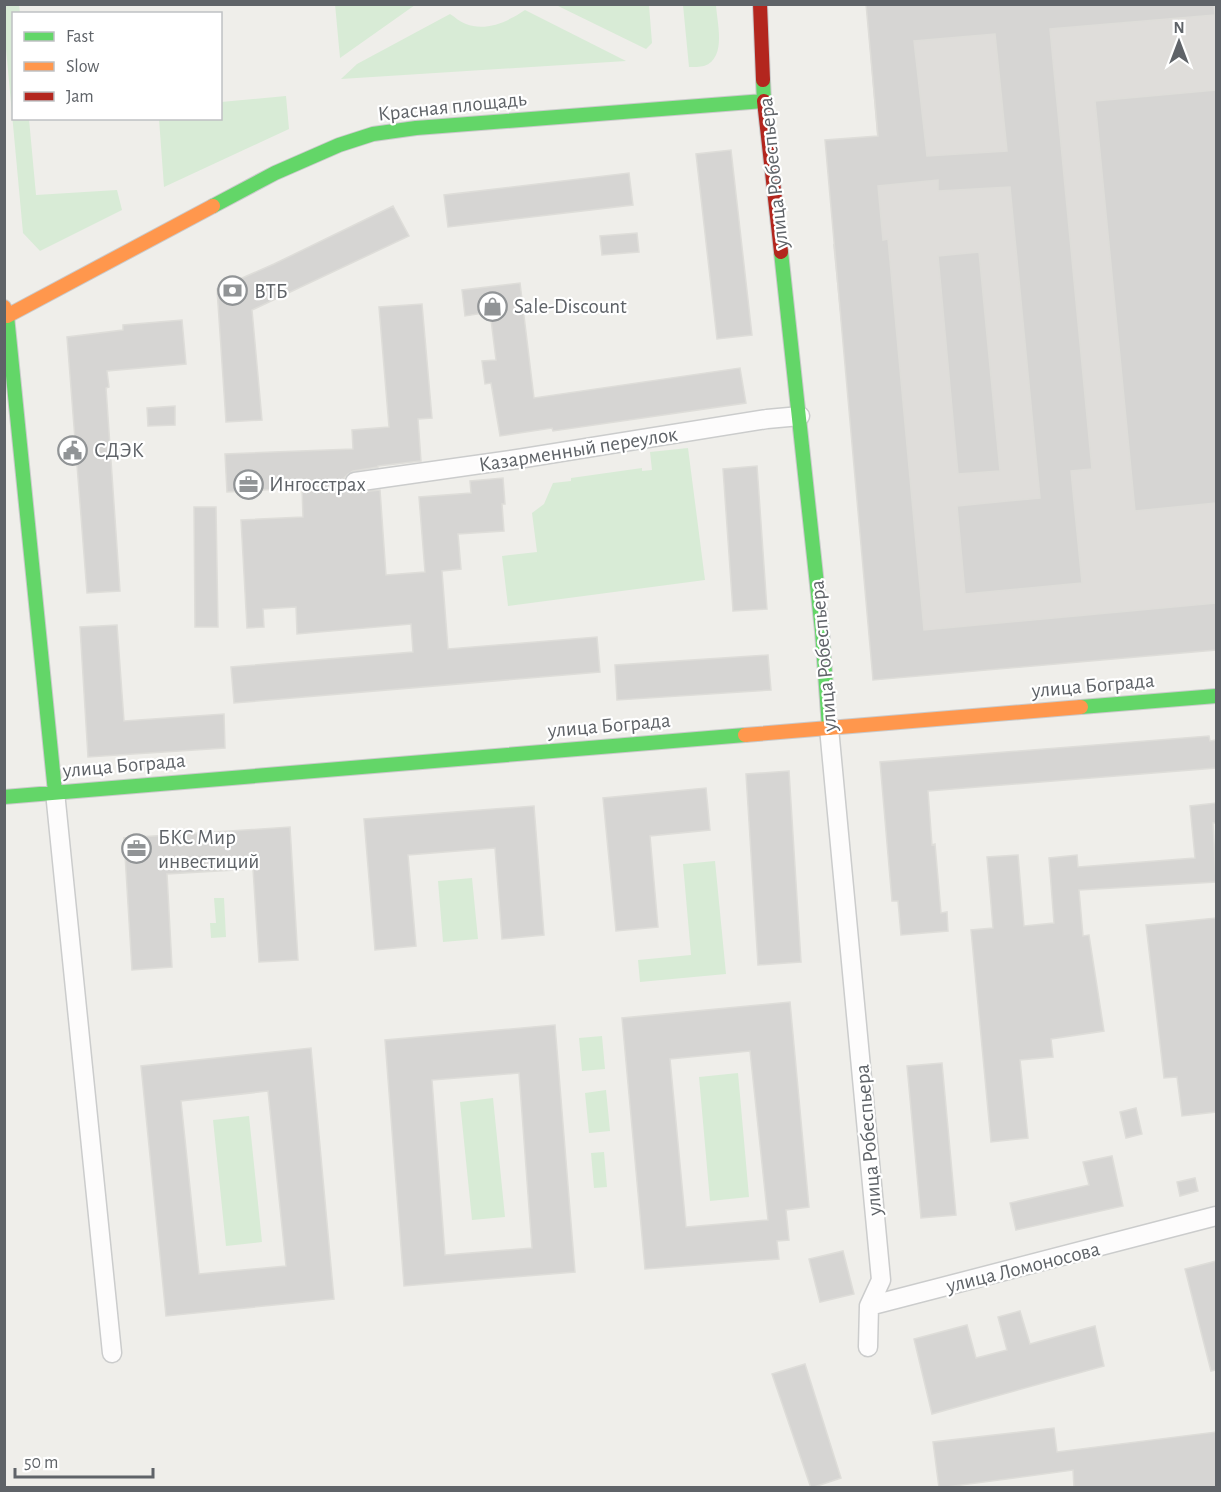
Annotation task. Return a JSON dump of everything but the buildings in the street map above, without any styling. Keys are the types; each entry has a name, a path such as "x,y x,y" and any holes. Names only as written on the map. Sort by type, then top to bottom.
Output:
{"main road":[{"name":"улица Робеспьера","path":"760,4 764,101 800,416 822,631 829,728"},
{"name":"Красная площадь","path":"5,313 275,173 339,145 373,134 416,128 764,101"},
{"path":"5,313 55,792"},
{"name":"улица Бограда","path":"4,797 1216,696"}],"street":[{"name":"Казарменный переулок","path":"355,482 548,455 766,419 800,416"},
{"name":"улица Робеспьера","path":"829,728 882,1280 869,1306"},
{"path":"55,792 112,1353"},
{"name":"улица Ломоносова","path":"869,1306 1216,1216"},
{"path":"868,1347 869,1306"}],"shaded area":[{"path":"866,5 1216,5 1216,650 873,680 860,511 833,244 849,242 833,223 825,140 877,136"}],"green space":[{"path":"335,4 415,4 415,5 340,58"},
{"path":"4,5 19,5 20,12 12,12 12,114"},
{"path":"556,5 649,5 652,43 646,49"},
{"path":"683,5 716,5 719,30 718,48 716,56 704,66 689,67"},
{"path":"525,10 626,61 341,79 357,64 450,14 464,23 481,27 505,21"},
{"path":"286,96 289,129 164,187 159,120 222,120 222,102"},
{"path":"13,120 29,120 36,195 117,190 122,210 40,251 23,233"},
{"path":"688,448 705,580 508,606 502,556 537,552 532,513 544,504 553,483 571,481 571,478 642,468 642,471 652,470 650,452"},
{"path":"715,861 726,974 640,982 638,960 691,955 683,864"},
{"path":"472,878 478,939 443,942 438,881"},
{"path":"214,898 224,898 226,937 211,938 210,923 216,923"},
{"path":"602,1036 605,1069 582,1071 579,1038"},
{"path":"738,1073 749,1197 710,1201 699,1077"},
{"path":"606,1090 610,1131 589,1133 585,1093"},
{"path":"493,1098 505,1217 472,1220 460,1102"},
{"path":"249,1116 262,1242 226,1246 213,1120"},
{"path":"604,1152 607,1187 594,1188 591,1153"}],"traffic: fast":[{"path":"213,206 275,173 339,145 373,134 416,128 764,101 763,80"},
{"path":"781,252 822,631 829,728"},
{"path":"4,317 7,316 55,792"},
{"path":"1081,707 1216,696"},
{"path":"4,797 745,735"}],"traffic: slow":[{"path":"4,307 7,316 213,206"},
{"path":"745,735 1081,707"}],"traffic: jam":[{"path":"760,4 763,80"},
{"path":"764,101 781,252"}],"place":[{"name":"ВТБ","path":"233,291"},
{"name":"Sale-Discount","path":"493,306"},
{"name":"СДЭК","path":"73,450"},
{"name":"Ингосстрах","path":"248,484"},
{"name":"БКС Мир инвестиций","path":"137,849"}]}
